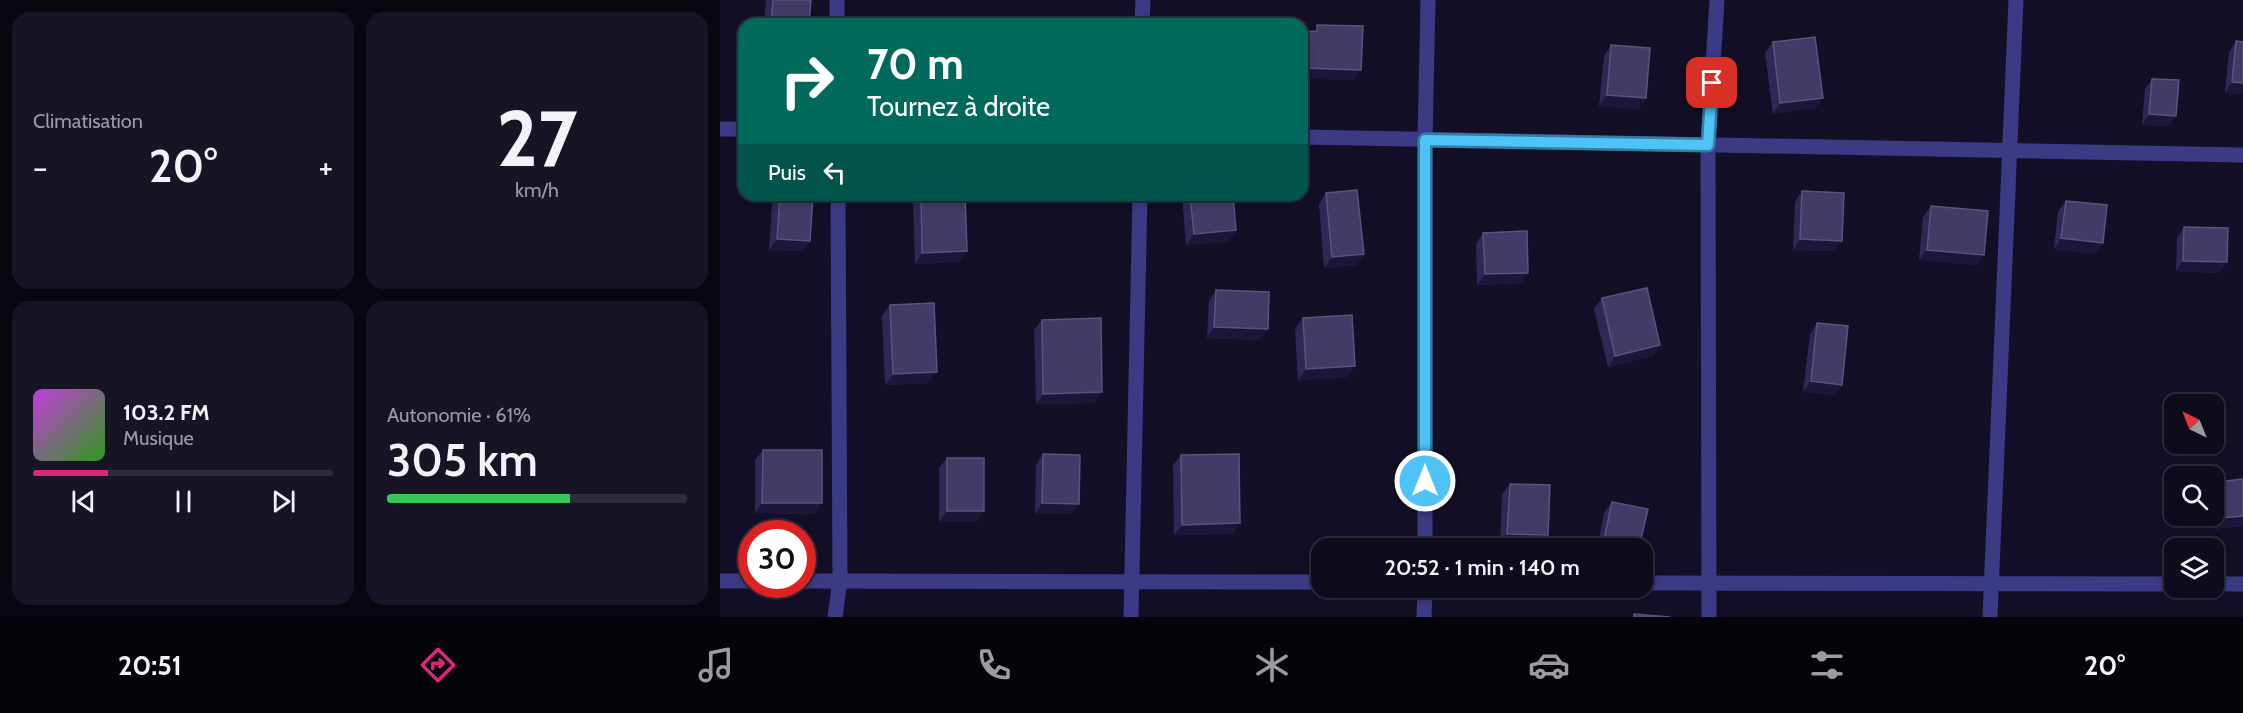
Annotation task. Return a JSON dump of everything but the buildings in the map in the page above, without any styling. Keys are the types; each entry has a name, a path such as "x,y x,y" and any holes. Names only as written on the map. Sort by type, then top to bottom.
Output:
{"street":[{"path":"837,0 837,18"},
{"path":"1142,18 1143,0"},
{"path":"1425,538 1425,140 1428,0"},
{"path":"1709,617 1708,145 1717,0"},
{"path":"1990,617 2016,0"},
{"path":"720,129 738,129"},
{"path":"1308,137 2243,155"},
{"path":"835,617 840,580 838,201"},
{"path":"1131,617 1140,201"},
{"path":"816,580 1311,582"},
{"path":"720,581 738,581"},
{"path":"1653,583 2164,584"},
{"path":"2224,584 2243,584"},
{"path":"1424,617 1425,598"}],"route":[{"path":"1425,481 1425,140 1708,145 1712,83"}]}
